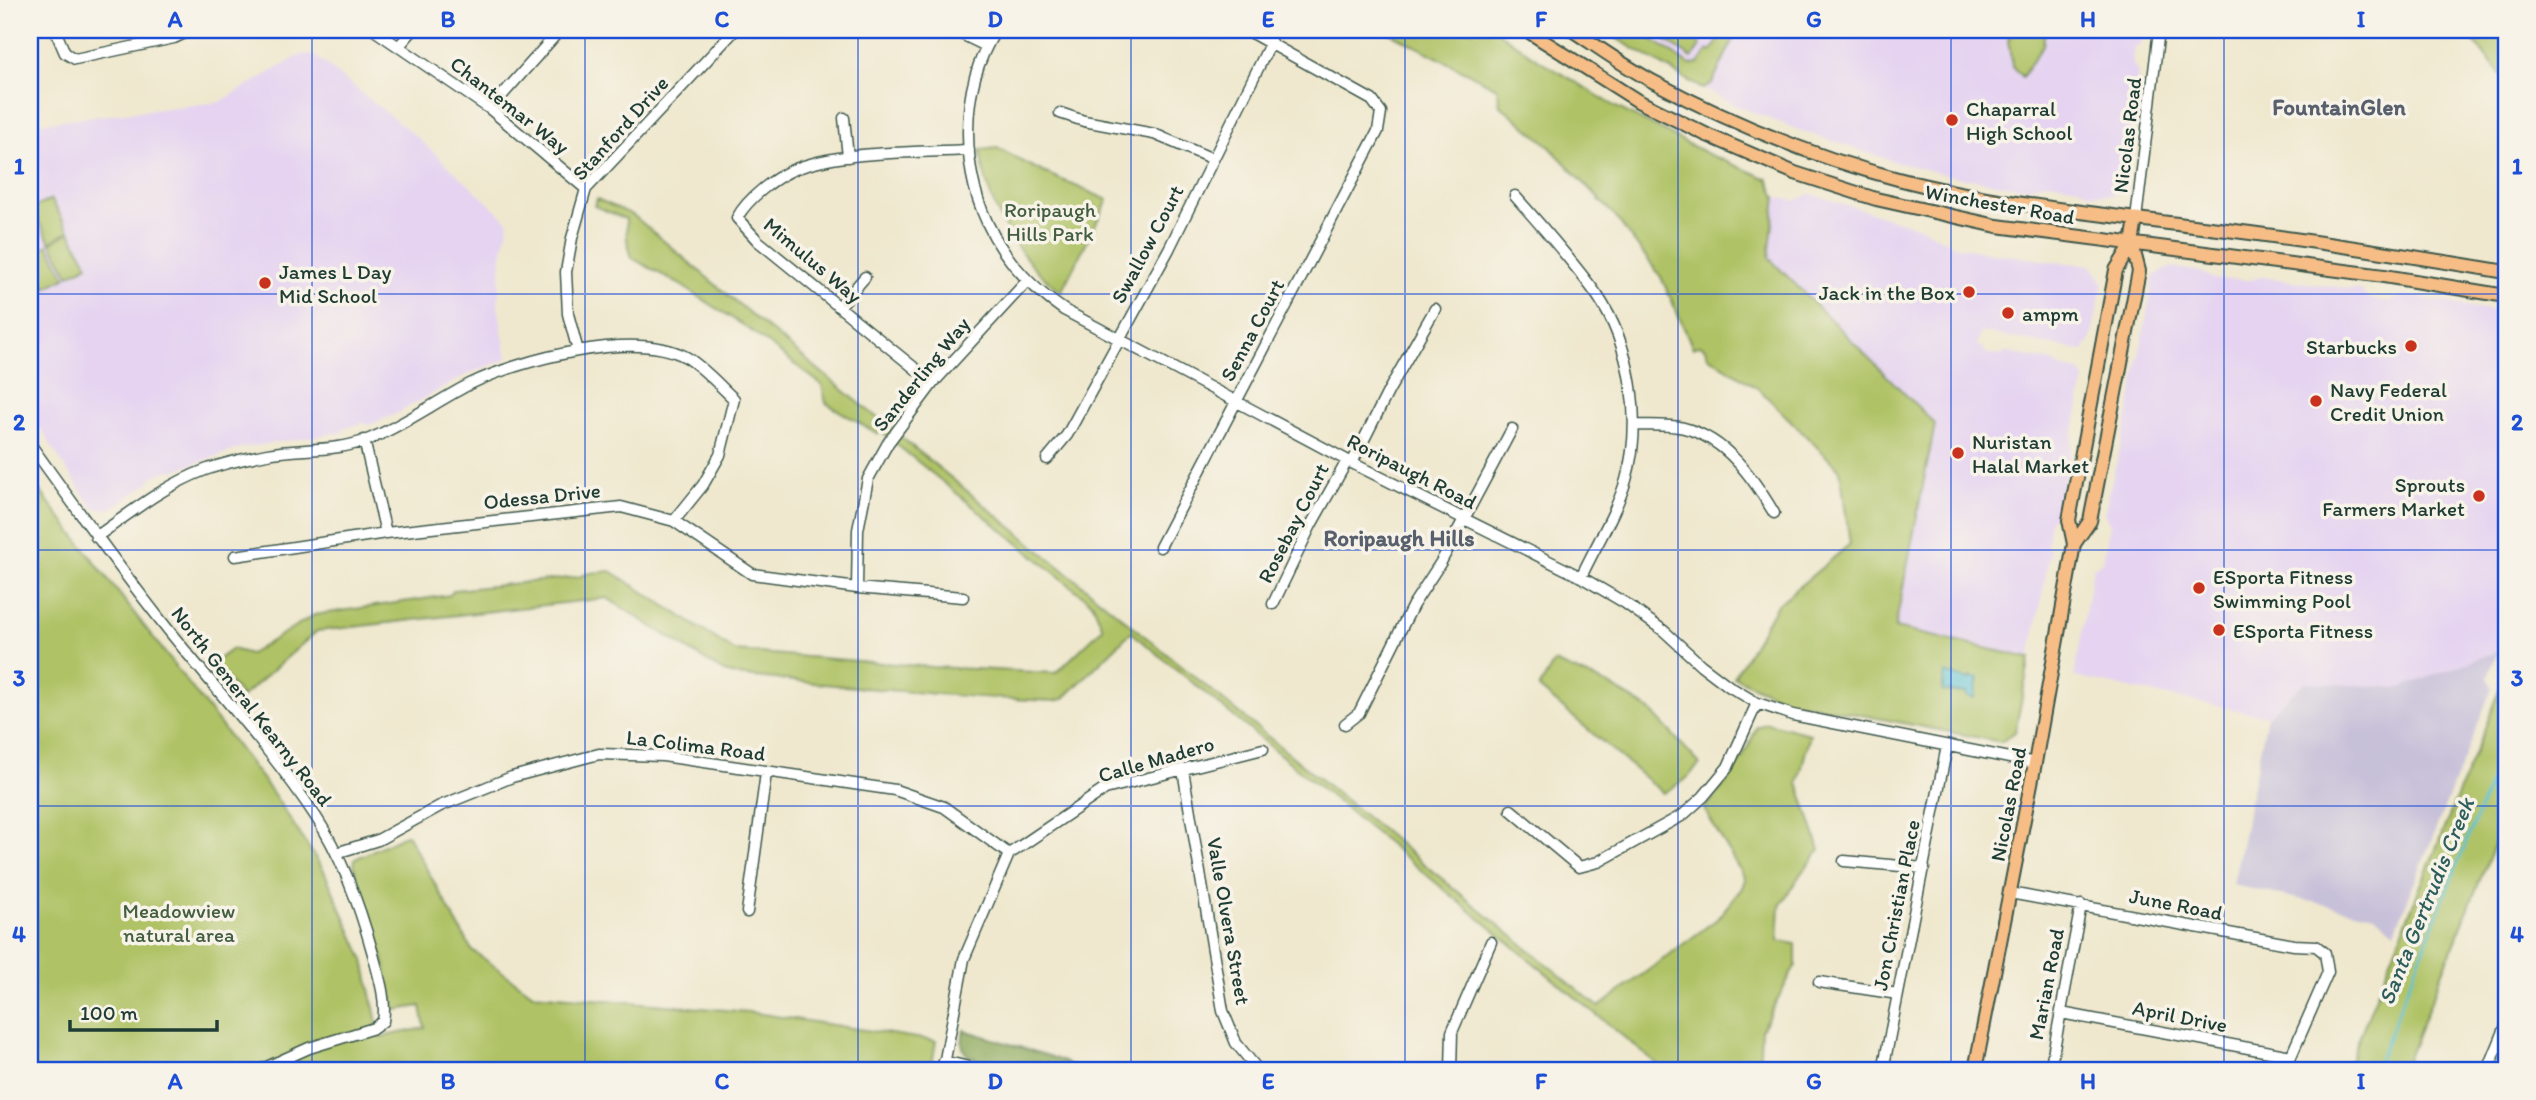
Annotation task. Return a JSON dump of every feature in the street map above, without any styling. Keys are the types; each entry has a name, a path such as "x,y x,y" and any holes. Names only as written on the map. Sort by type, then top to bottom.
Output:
{"main road":[{"name":"Winchester Road","path":"1526,30 1638,101 1707,135 1795,173 1876,199 1997,226 2384,276 2506,296"},
{"name":"Winchester Road","path":"1572,30 1650,80 1716,112 1803,149 1897,179 1999,202 2373,249 2506,272"},
{"name":"Nicolas Road","path":"1975,1070 2035,763 2074,544 2069,520 2116,270 2132,244 2136,219"},
{"name":"Nicolas Road","path":"2074,544 2090,521 2140,269 2132,244"}],"street":[{"path":"55,30 65,53 75,59 174,38 191,30"},
{"name":"Chantemar Way","path":"374,30 490,109 586,189"},
{"path":"399,46 413,30"},
{"path":"490,109 560,30"},
{"name":"Stanford Drive","path":"578,351 568,314 566,272 572,238 586,189 734,30"},
{"path":"953,30 986,46"},
{"name":"Roripaugh Road","path":"996,30 986,46 976,72 970,99 969,150 973,175 985,217 995,237 1028,280 1064,310 1349,462 1581,577 1625,603 1664,631 1730,687 1757,703 1793,715 2035,763"},
{"path":"1246,30 1270,41"},
{"name":"Nicolas Road","path":"2136,219 2159,30"},
{"name":"Senna Court","path":"1160,547 1378,131 1381,112 1372,100 1270,41"},
{"name":"Swallow Court","path":"1047,459 1067,435 1169,249 1270,41"},
{"path":"1060,113 1084,121 1154,134 1213,159"},
{"path":"844,118 848,157"},
{"name":"Mimulus Way","path":"933,383 758,241 737,218 743,207 762,190 797,168 848,157 969,150"},
{"path":"1515,196 1552,237 1598,296 1614,326 1632,396 1632,455 1625,482 1581,577"},
{"path":"839,307 865,277"},
{"name":"Sanderling Way","path":"857,588 858,530 868,479 893,435 933,383 1028,280"},
{"name":"Rosebay Court","path":"1273,604 1311,525 1435,309"},
{"path":"96,537 154,496 204,471 268,454 327,448 365,440 491,375 540,359 578,351 642,345 686,357 734,399 720,455 703,485 674,521"},
{"path":"1634,425 1684,428 1710,440 1732,456 1752,477 1774,513"},
{"path":"1345,724 1359,713 1413,605 1464,520 1512,429"},
{"path":"365,440 386,533"},
{"name":"North General Kearny Road","path":"30,444 162,623 290,779 336,853 363,920 378,974 385,1012 383,1021 374,1028 309,1048 260,1070"},
{"name":"Odessa Drive","path":"235,556 386,533 621,507 674,521 752,574 857,588 963,597"},
{"path":"1511,810 1579,867 1598,862 1683,815 1703,797 1728,767 1757,703"},
{"name":"Jon Christian Place","path":"1883,1070 1947,746"},
{"name":"Calle Madero","path":"1009,854 1105,789 1263,749"},
{"name":"La Colima Road","path":"336,853 378,840 440,806 512,777 599,754 663,756 895,790 944,807 1009,854"},
{"name":"Valle Olvera Street","path":"1183,770 1223,1011 1237,1043 1258,1070"},
{"path":"747,912 766,773"},
{"path":"981,1070 944,1066 964,960 1009,854"},
{"path":"1844,861 1924,868"},
{"name":"June Road","path":"2010,893 2294,945 2316,946 2325,953 2328,972 2291,1056"},
{"name":"Marian Road","path":"2050,1070 2081,905"},
{"path":"1451,1070 1452,1032 1491,942"},
{"path":"1819,982 1898,994"},
{"name":"April Drive","path":"2061,1013 2291,1056"},
{"path":"2488,1070 2506,1026"},
{"path":"2286,1070 2291,1056"}],"shaded area":[{"name":"Chaparral High School","path":"1602,30 2144,30 2142,42 2134,48 2132,62 2138,73 2124,187 2111,195 2089,193 2079,187 2047,182 2026,188 1957,177 1896,162 1796,129 1740,107 1685,80"},
{"name":"James L Day Mid School","path":"305,54 315,56 417,137 509,222 501,260 498,306 507,359 468,374 398,413 369,425 363,423 344,428 342,432 241,448 150,478 149,483 110,509 93,508 30,414 30,124 220,102"},
{"path":"1810,194 1922,228 1953,245 1978,251 2091,265 2103,282 2090,343 2085,351 1980,332 1977,346 1982,347 1985,353 2002,356 2006,352 2054,362 2060,367 2081,372 2084,380 2057,515 2050,520 2047,546 2050,552 2030,658 1895,629 1935,424 1769,258 1776,197 1795,201"},
{"path":"2171,267 2201,272 2214,279 2245,280 2262,277 2361,290 2368,298 2390,302 2403,295 2506,313 2506,635 2498,651 2400,688 2305,682 2267,716 2074,677 2093,568 2103,561 2110,524 2104,513 2128,417 2154,276"},
{"path":"2498,651 2488,677 2492,688 2395,932 2374,915 2233,885 2267,716 2305,682 2400,688"}],"green space":[{"path":"1384,30 1495,30 1618,108 1708,154 1768,179 1776,197 1769,258 1935,424 1895,628 2030,658 2015,732 2001,742 1784,700 1734,677 1777,605 1850,544 1840,470 1760,390 1708,356 1706,349 1700,345 1693,348 1661,277 1614,215 1547,144 1500,105 1497,88"},
{"path":"1602,30 1638,30 1690,65 1699,63 1708,50 1711,52 1725,30 1738,30 1712,83 1703,89"},
{"path":"1669,30 1679,30 1701,45 1692,58 1663,39"},
{"path":"2006,30 2045,30 2043,45 2022,77 2012,66 2008,40 2010,37"},
{"path":"2464,30 2506,30 2506,81"},
{"name":"Roripaugh Hills Park","path":"997,148 1041,171 1108,200 1061,292 1030,263 997,211 989,192 980,150"},
{"path":"51,199 69,231 50,242 32,209"},
{"path":"597,199 633,215 754,317 1599,1007 1717,919 1742,888 1745,879 1704,809 1734,771 1757,727 1767,723 1810,734 1798,783 1820,850 1780,906 1778,941 1796,944 1796,965 1761,1030 1759,1070 1664,1070 1131,632 1063,699 1054,701 974,697 724,672 607,598 317,631 242,697 213,663 232,649 250,654 314,615 450,595 454,590 611,571 735,651 932,667 1056,673 1103,628 1093,604 880,431 878,434 826,403 822,385 746,327 632,258 627,240 626,219 594,206"},
{"path":"70,232 88,265 69,275 51,243"},
{"path":"48,245 66,277 46,288 30,255"},
{"name":"Meadowview natural area","path":"30,478 273,793 324,871 364,960 380,1037 425,1028 421,1006 395,1010 380,946 354,866 355,859 407,834 472,950 533,994 749,1012 936,1041 931,1070 801,1070 772,1067 772,1070 30,1070"},
{"path":"1554,662 1607,684 1649,709 1700,764 1685,780 1663,793 1539,688"},
{"path":"2506,667 2506,816 2403,1070 2346,1070 2495,703"},
{"path":"964,1030 1052,1057 1083,1070 1020,1070 970,1057 963,1048"}],"water":[{"path":"1945,673 1969,680 1970,677 1978,679 1974,698 1966,696 1966,693 1942,691"}],"waterway":[{"name":"Santa Gertrudis Creek","path":"2375,1070 2506,743"}],"place":[{"name":"Chaparral High School","path":"1952,120"},
{"name":"James L Day Mid School","path":"265,283"},
{"name":"Jack in the Box","path":"1969,292"},
{"name":"ampm","path":"2008,313"},
{"name":"Starbucks","path":"2411,346"},
{"name":"Navy Federal Credit Union","path":"2316,401"},
{"name":"Nuristan Halal Market","path":"1958,453"},
{"name":"Sprouts Farmers Market","path":"2479,496"},
{"name":"ESporta Fitness Swimming Pool","path":"2199,588"},
{"name":"ESporta Fitness","path":"2219,630"}],"district":[{"name":"FountainGlen","path":"2339,107"},
{"name":"Roripaugh Hills","path":"1399,538"}]}
